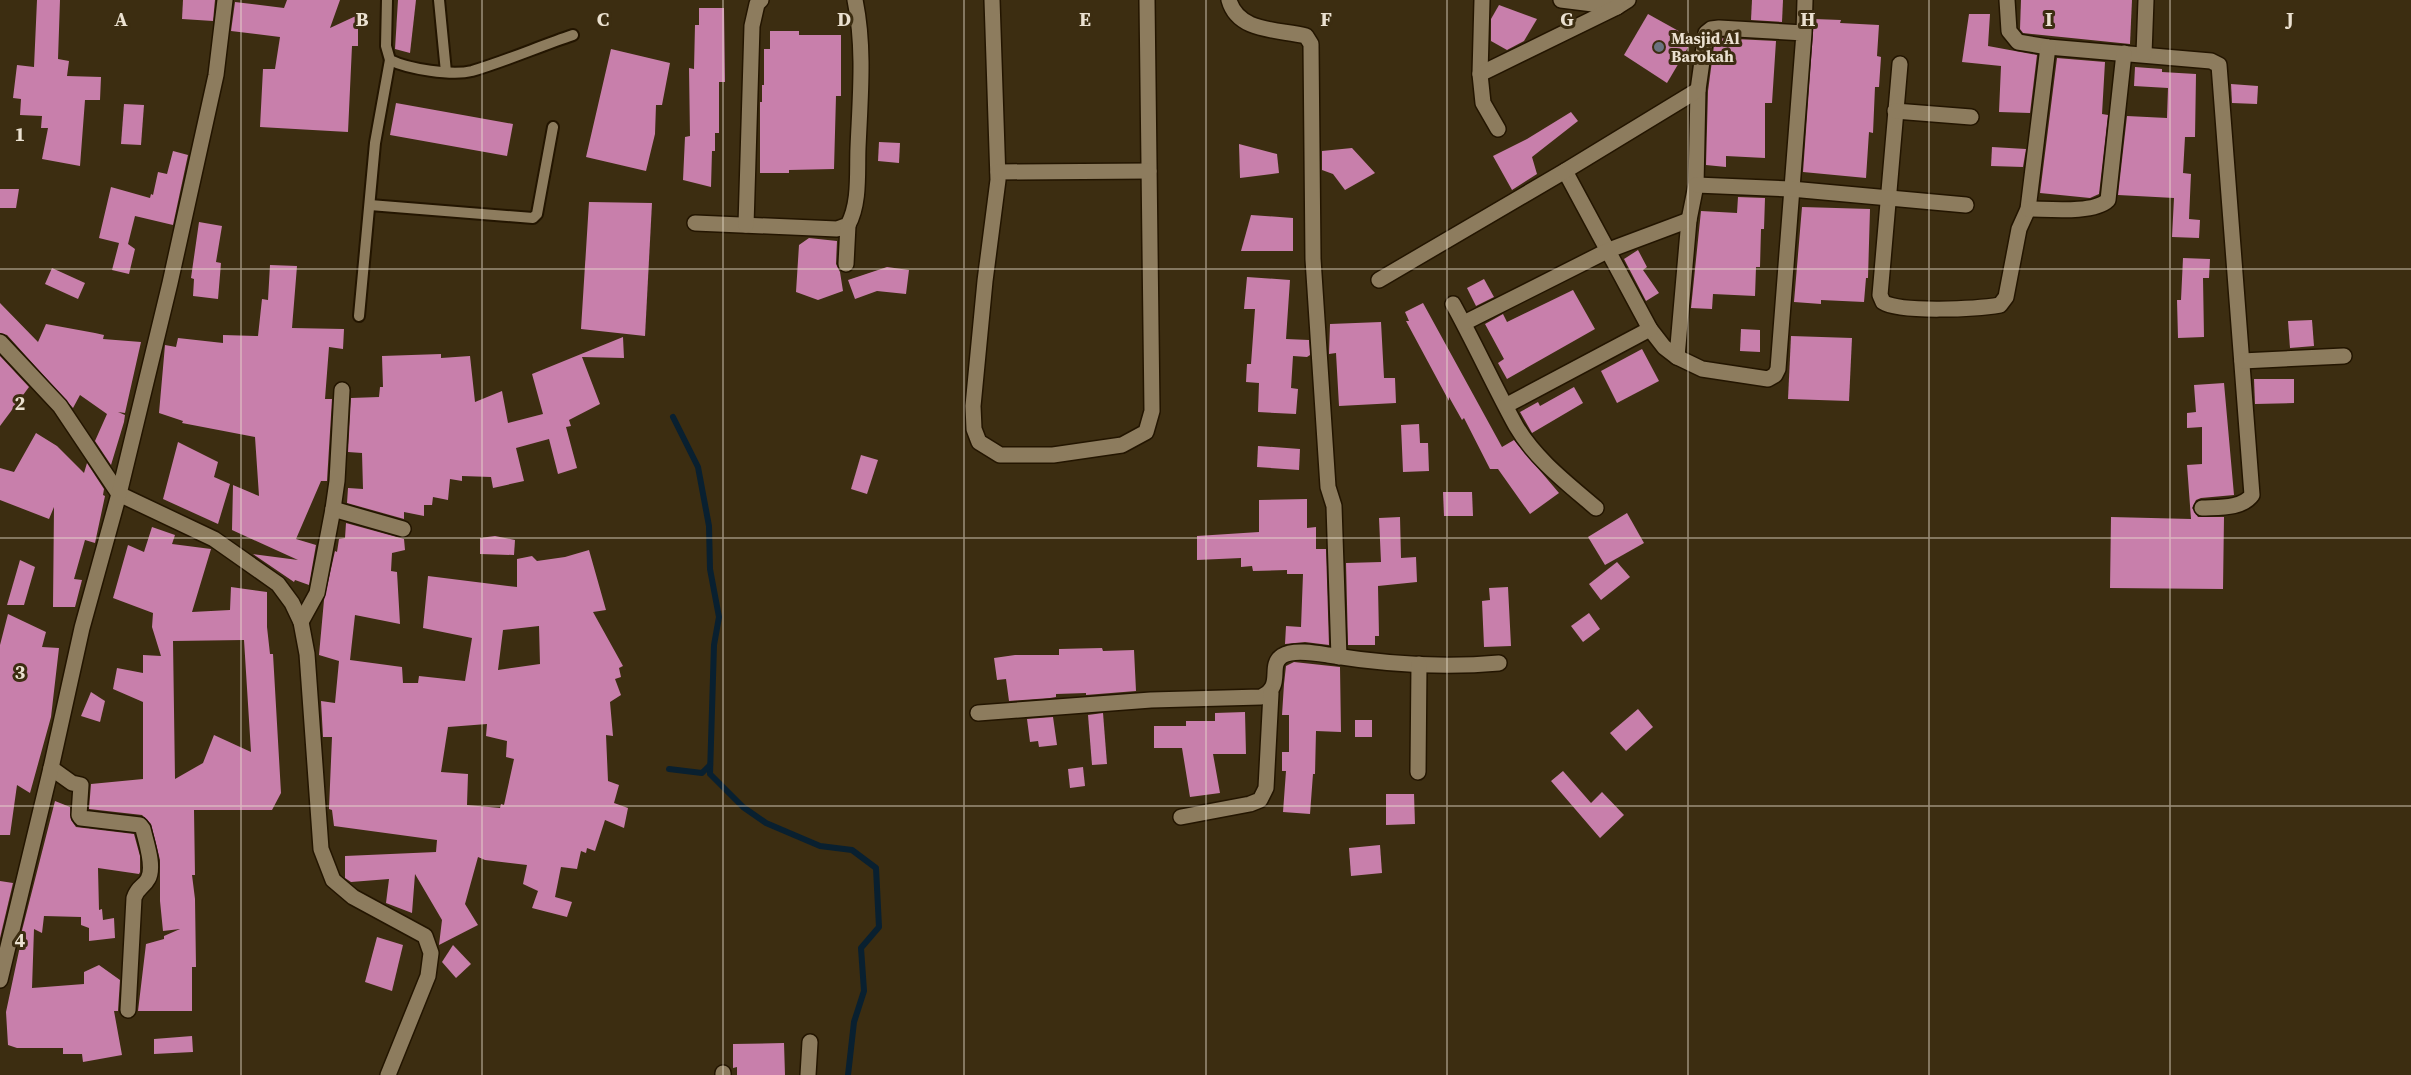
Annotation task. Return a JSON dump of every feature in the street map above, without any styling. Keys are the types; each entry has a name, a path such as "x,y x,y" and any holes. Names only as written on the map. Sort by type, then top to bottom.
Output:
{"street":[{"path":"0,980 82,628 119,494 170,283 216,75 225,0"},
{"path":"746,225 752,26 757,4 761,0"},
{"path":"846,264 848,225 853,216 857,183 861,86 860,24 855,0"},
{"path":"992,0 998,172 973,406 974,429 979,442 1000,455 1053,455 1122,445 1146,432 1152,411 1147,0"},
{"path":"1229,0 1237,15 1244,21 1254,26 1306,36 1311,44 1313,259 1328,487 1334,506 1339,657"},
{"path":"1482,0 1480,74 1483,103 1498,129"},
{"path":"1561,0 1623,3"},
{"path":"1565,171 1650,329 1664,347 1677,357 1702,369 1768,379 1775,375 1778,369 1805,0"},
{"path":"2007,0 2009,31 2018,42 2048,47 2211,61 2219,65 2253,495 2241,504 2202,508"},
{"path":"2144,54 2146,0"},
{"path":"1480,74 1623,3"},
{"path":"1677,357 1689,220 1696,185 1698,90 1706,33 1711,29 1804,33"},
{"path":"1900,64 1880,295 1883,302 1898,308 1983,308 2000,305 2006,297 2019,229 2028,209 2048,47"},
{"path":"2028,209 2091,208 2103,205 2108,200 2124,53"},
{"path":"1378,280 1698,90"},
{"path":"1895,111 1971,117"},
{"path":"998,172 1149,171"},
{"path":"1696,185 1887,196 1966,205"},
{"path":"1464,323 1609,250 1689,220"},
{"path":"695,223 837,229 848,225"},
{"path":"1453,304 1517,427 1536,453 1567,484 1596,508"},
{"path":"1506,405 1650,329"},
{"path":"0,342 60,406 119,494 214,539 278,584 292,603 301,622 307,654 321,849 333,880 353,897 425,936 431,953 428,975 388,1075"},
{"path":"2242,361 2344,356"},
{"path":"301,622 317,593 333,509 337,481 342,390"},
{"path":"333,509 403,529"},
{"path":"1181,817 1250,804 1260,800 1266,788 1271,693 1274,687 1277,662 1282,656 1289,653 1313,653 1419,664 1499,663"},
{"path":"1418,772 1419,664"},
{"path":"978,713 1151,700 1261,697 1271,693"},
{"path":"51,768 72,783 81,785 79,815 81,818 140,825 143,829 151,872 147,881 137,889 134,898 128,1010"},
{"path":"808,1075 810,1042"}],"lane":[{"path":"359,316 375,143 390,60 387,46 387,0"},
{"path":"439,0 446,72"},
{"path":"390,60 401,65 446,72 470,72 573,35"},
{"path":"370,205 533,218 537,214 553,127"}],"building":[{"path":"37,0 60,0 58,59 69,61 67,76 101,77 100,100 85,100 80,166 42,159 48,128 41,128 42,116 20,115 21,99 13,98 17,65 34,67"},
{"path":"183,0 215,0 213,21 182,19"},
{"path":"287,0 340,0 330,28 358,15 358,46 352,46 348,132 260,127 263,69 275,69 280,37 231,31 235,2 284,8"},
{"path":"398,0 416,0 410,53 395,49"},
{"path":"1752,0 1783,0 1782,22 1751,20"},
{"path":"2021,0 2132,0 2130,44 2023,33 2020,29"},
{"path":"1499,5 1537,19 1524,41 1507,50 1491,41 1491,19"},
{"path":"699,8 724,8 725,82 719,82 719,133 715,133 715,151 712,151 711,187 683,180 685,137 690,136 689,68 694,69 695,25 699,25"},
{"name":"Masjid Al Barokah","path":"1648,14 1693,39 1667,83 1624,55"},
{"path":"1969,14 1990,14 1988,46 2037,55 2030,113 1999,112 2001,66 1962,62"},
{"path":"1814,19 1879,25 1877,56 1881,57 1879,87 1875,87 1873,133 1869,132 1866,178 1803,172"},
{"path":"770,31 799,31 799,35 841,35 841,96 836,96 834,169 760,173 760,102 762,102 762,85 764,85 764,49 770,49"},
{"path":"1715,38 1776,41 1772,103 1765,103 1765,158 1726,156 1726,167 1706,165 1708,91"},
{"path":"611,49 670,63 662,105 656,105 655,134 646,171 586,157"},
{"path":"2057,58 2105,62 2102,114 2108,115 2099,194 2090,198 2040,193"},
{"path":"2135,67 2162,69 2162,72 2196,74 2195,137 2185,137 2183,173 2191,174 2189,219 2200,220 2199,238 2172,237 2174,198 2118,195 2127,116 2167,118 2168,88 2134,86"},
{"path":"2231,84 2258,86 2257,104 2232,103"},
{"path":"396,103 513,124 507,156 390,135"},
{"path":"124,104 144,105 141,145 121,144"},
{"path":"1571,112 1578,121 1532,157 1537,174 1512,190 1493,156 1527,139"},
{"path":"879,142 900,143 899,163 878,161"},
{"path":"1239,144 1277,154 1279,173 1240,178"},
{"path":"1992,147 2026,149 2023,167 1991,166"},
{"path":"1352,148 1375,173 1345,190 1333,174 1322,170 1322,151"},
{"path":"173,151 188,155 173,225 135,216 128,244 135,249 129,274 112,270 119,243 99,238 111,187 150,198 151,194 153,195 158,172 167,174"},
{"path":"0,189 19,189 16,208 0,208"},
{"path":"1738,197 1765,198 1764,229 1761,229 1760,267 1756,267 1755,296 1713,294 1712,309 1691,308 1701,211 1737,213"},
{"path":"589,202 652,203 645,336 581,329"},
{"path":"1802,207 1870,209 1868,278 1866,278 1864,302 1821,300 1821,304 1794,302"},
{"path":"1251,215 1293,218 1293,251 1241,251"},
{"path":"199,222 222,226 216,262 221,263 218,299 193,296 194,279 191,278"},
{"path":"809,238 837,241 836,264 840,272 843,291 818,300 796,292 799,245"},
{"path":"1638,250 1647,267 1643,270 1659,293 1646,301 1624,259"},
{"path":"2183,258 2210,259 2209,278 2203,278 2204,337 2178,338 2177,300 2181,300"},
{"path":"270,265 297,266 292,328 344,329 343,349 329,347 325,399 332,399 327,481 321,481 296,539 316,545 309,585 295,580 294,582 253,554 298,560 232,530 233,485 259,496 255,437 182,423 183,421 159,413 165,345 176,347 178,338 223,343 223,335 258,336 262,299 268,300"},
{"path":"887,267 909,270 906,294 877,291 855,299 848,280"},
{"path":"52,268 85,283 78,299 45,284"},
{"path":"1247,277 1290,280 1286,339 1309,340 1310,355 1307,357 1293,356 1291,388 1298,389 1296,414 1258,412 1259,383 1246,382 1247,364 1251,364 1255,309 1244,309"},
{"path":"1484,279 1494,297 1476,306 1467,288"},
{"path":"1573,290 1595,329 1507,379 1498,363 1504,359 1485,324 1503,314 1507,322"},
{"path":"0,303 38,342 46,324 104,335 103,339 141,342 125,413 118,412 125,415 111,465 95,441 107,414 80,395 73,408 7,335 0,333"},
{"path":"1423,303 1502,447 1514,440 1559,493 1530,514 1498,469 1490,469 1464,418 1462,420 1449,397 1449,401 1406,321 1409,321 1405,312"},
{"path":"2312,320 2314,346 2290,348 2288,321"},
{"path":"1381,322 1384,378 1395,378 1396,403 1339,406 1336,353 1329,354 1330,324"},
{"path":"1741,329 1760,330 1760,352 1740,351"},
{"path":"1791,336 1852,338 1849,401 1788,399"},
{"path":"623,337 624,358 582,357 600,404 569,420 571,426 566,427 577,468 558,474 549,439 516,448 524,481 493,488 491,477 462,476 462,481 450,479 448,500 433,497 432,505 424,505 424,516 404,512 404,519 347,503 348,488 363,489 362,453 348,452 351,398 379,397 380,387 383,387 382,356 441,354 441,358 470,356 475,402 502,391 508,423 543,414 532,374"},
{"path":"1642,349 1659,381 1617,403 1601,371"},
{"path":"0,356 29,387 0,426"},
{"path":"2254,379 2294,379 2294,403 2255,404"},
{"path":"2224,383 2234,495 2201,498 2196,500 2192,508 2198,517 2224,517 2223,589 2110,588 2111,517 2191,519 2187,465 2202,464 2202,427 2187,428 2187,413 2196,412 2194,385"},
{"path":"1574,387 1583,403 1532,433 1520,412 1538,402 1540,406"},
{"path":"1419,424 1420,443 1428,443 1429,471 1403,472 1401,425"},
{"path":"36,433 57,446 84,473 87,463 104,489 103,495 105,496 95,543 85,540 74,579 82,580 75,607 53,607 54,507 49,519 0,500 0,468 14,472"},
{"path":"178,442 218,462 214,477 230,484 218,524 163,499"},
{"path":"1258,446 1300,449 1299,470 1257,467"},
{"path":"861,455 878,460 867,494 851,489"},
{"path":"1443,492 1472,492 1473,516 1444,516"},
{"path":"1307,499 1307,528 1316,527 1316,549 1326,549 1329,645 1305,642 1285,644 1286,626 1301,627 1303,574 1287,574 1287,570 1253,571 1252,566 1241,567 1241,558 1197,560 1197,536 1259,532 1259,500"},
{"path":"1627,513 1644,543 1605,565 1588,537"},
{"path":"1400,517 1401,558 1416,557 1417,582 1378,586 1379,636 1375,636 1375,645 1348,645 1346,563 1381,562 1379,518"},
{"path":"346,523 404,539 405,550 392,553 391,571 397,572 400,624 355,615 350,660 402,667 403,683 418,683 419,676 465,681 472,638 423,628 428,576 517,587 517,559 532,556 537,561 565,557 589,550 606,610 593,612 623,666 619,668 621,677 615,679 621,695 610,702 613,736 606,735 608,781 619,785 614,803 628,808 624,828 605,820 595,851 587,848 586,853 581,851 577,869 561,867 555,897 572,902 567,917 532,908 538,891 523,884 527,865 485,860 478,857 465,904 478,925 439,945 442,920 415,874 412,913 386,903 389,879 351,882 345,878 345,856 436,852 437,840 334,826 332,810 329,809 332,737 323,737 321,701 335,703 339,661 319,655 324,600 339,539 345,538","holes":["539,626 540,664 498,670 503,630","487,724 486,736 507,741 506,757 514,759 504,805 501,804 500,808 467,805 468,774 441,772 448,727"]},
{"path":"152,527 175,535 172,544 211,549 192,612 230,610 231,587 267,592 267,627 270,654 273,654 281,793 272,810 194,810 195,875 192,875 195,899 196,967 192,967 192,1011 138,1011 146,944 164,939 164,936 180,929 163,931 160,860 151,824 142,815 89,809 91,784 143,779 143,702 113,689 117,668 143,673 143,655 161,656 152,627 153,613 113,598 128,545 144,552","holes":["244,640 251,752 214,735 203,763 175,779 173,641"]},
{"path":"495,536 515,540 514,555 480,554 480,538"},
{"path":"20,560 35,567 24,605 7,605"},
{"path":"1617,562 1630,577 1601,600 1589,584"},
{"path":"1508,587 1511,646 1484,647 1482,601 1490,600 1489,588"},
{"path":"1589,613 1600,629 1583,642 1571,626"},
{"path":"8,614 46,632 42,647 59,648 51,717 30,793 17,785 10,835 0,835 0,645"},
{"path":"1102,648 1103,651 1134,650 1136,691 1086,695 1086,693 1056,694 1056,697 1050,698 1009,701 1006,679 997,680 994,658 1015,655 1059,655 1059,649"},
{"path":"1294,662 1340,667 1341,732 1316,731 1315,774 1313,774 1310,814 1283,812 1286,771 1282,771 1282,752 1289,752 1289,715 1282,715 1284,684 1286,666"},
{"path":"91,692 105,701 100,722 81,716"},
{"path":"1638,709 1653,727 1626,751 1610,733"},
{"path":"1245,712 1246,754 1213,754 1220,793 1190,797 1182,748 1154,748 1154,726 1186,726 1186,721 1215,721 1215,713"},
{"path":"1103,713 1107,764 1092,765 1088,715"},
{"path":"1053,717 1057,745 1039,747 1038,741 1030,742 1027,719"},
{"path":"1355,720 1372,720 1372,737 1355,737"},
{"path":"1083,767 1085,786 1070,788 1068,769"},
{"path":"1563,771 1591,803 1602,792 1624,815 1600,838 1551,781"},
{"path":"1386,794 1414,794 1415,824 1386,825"},
{"path":"55,801 70,807 71,820 76,827 134,834 140,856 140,872 139,874 98,868 99,910 102,909 103,920 114,918 115,938 89,941 89,928 81,925 81,917 44,916 42,933 34,929 32,988 84,984 84,972 99,965 120,980 118,1011 114,1011 122,1055 83,1062 82,1054 63,1054 63,1048 17,1048 8,1045 6,1012 20,946 18,946"},
{"path":"1380,845 1382,873 1351,876 1349,848"},
{"path":"0,881 13,883 0,938"},
{"path":"377,937 403,945 392,991 365,982"},
{"path":"453,945 471,964 456,978 442,962"},
{"path":"192,1036 193,1052 154,1054 154,1039"},
{"path":"784,1043 785,1075 737,1075 737,1067 733,1068 733,1044"}],"waterway":[{"path":"673,417 698,467 709,526 710,569 719,617 714,645 710,774 743,807 766,823 820,846 852,850 876,868 879,927 861,948 864,991 854,1022 848,1075"},
{"path":"669,769 702,773 710,765"}],"place":[{"name":"Masjid Al Barokah","path":"1659,47"}]}
